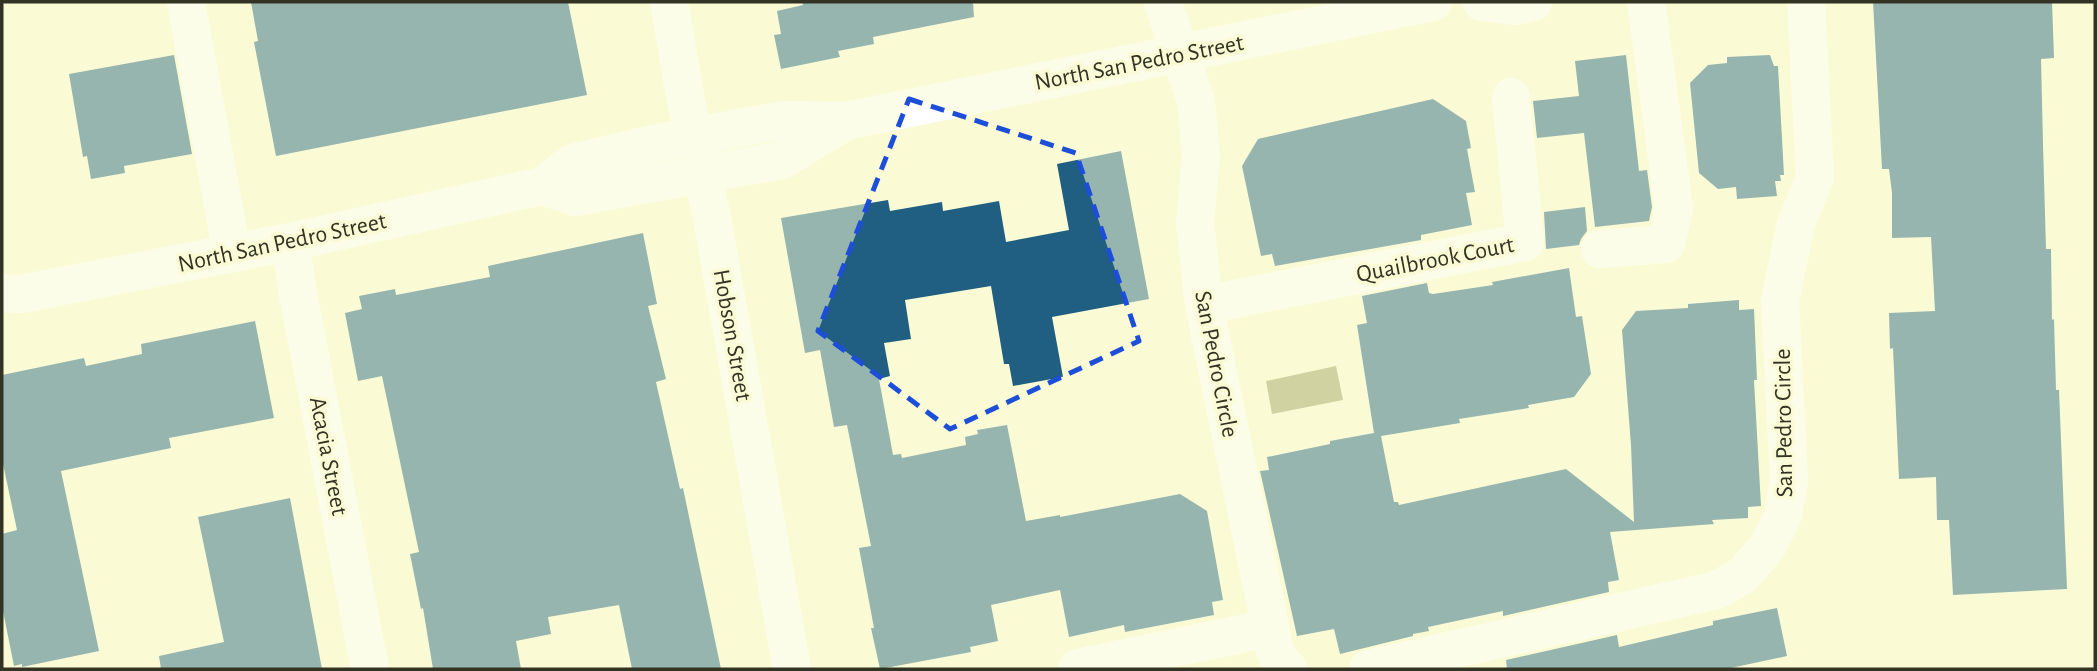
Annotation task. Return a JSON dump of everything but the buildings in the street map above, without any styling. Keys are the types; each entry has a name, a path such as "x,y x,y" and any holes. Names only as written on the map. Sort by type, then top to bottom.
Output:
{"street":[{"path":"186,2 232,253"},
{"name":"Hobson Street","path":"669,2 792,669"},
{"name":"San Pedro Circle","path":"1163,2 1196,102 1201,155 1195,223 1204,305 1270,628 1278,658 1288,669"},
{"name":"North San Pedro Street","path":"8,297 290,242 542,186 572,163 693,135 784,120 846,121 1433,2"},
{"path":"1482,2 1515,6 1533,2"},
{"path":"1600,249 1666,244 1674,208 1646,2"},
{"name":"San Pedro Circle","path":"1368,669 1717,590 1743,575 1767,547 1783,514 1789,481 1780,300 1796,224 1815,177 1806,2"},
{"name":"Quailbrook Court","path":"1204,305 1525,242 1511,97"},
{"name":"North San Pedro Street","path":"542,186 575,197 782,160 846,121"},
{"name":"Acacia Street","path":"290,242 370,669"},
{"path":"1077,668 1270,628"}],"highlighted area":[{"path":"909,99 1076,153 1139,341 950,429 818,331"}],"shaded area":[{"path":"1336,366 1343,400 1272,414 1266,381"}]}
